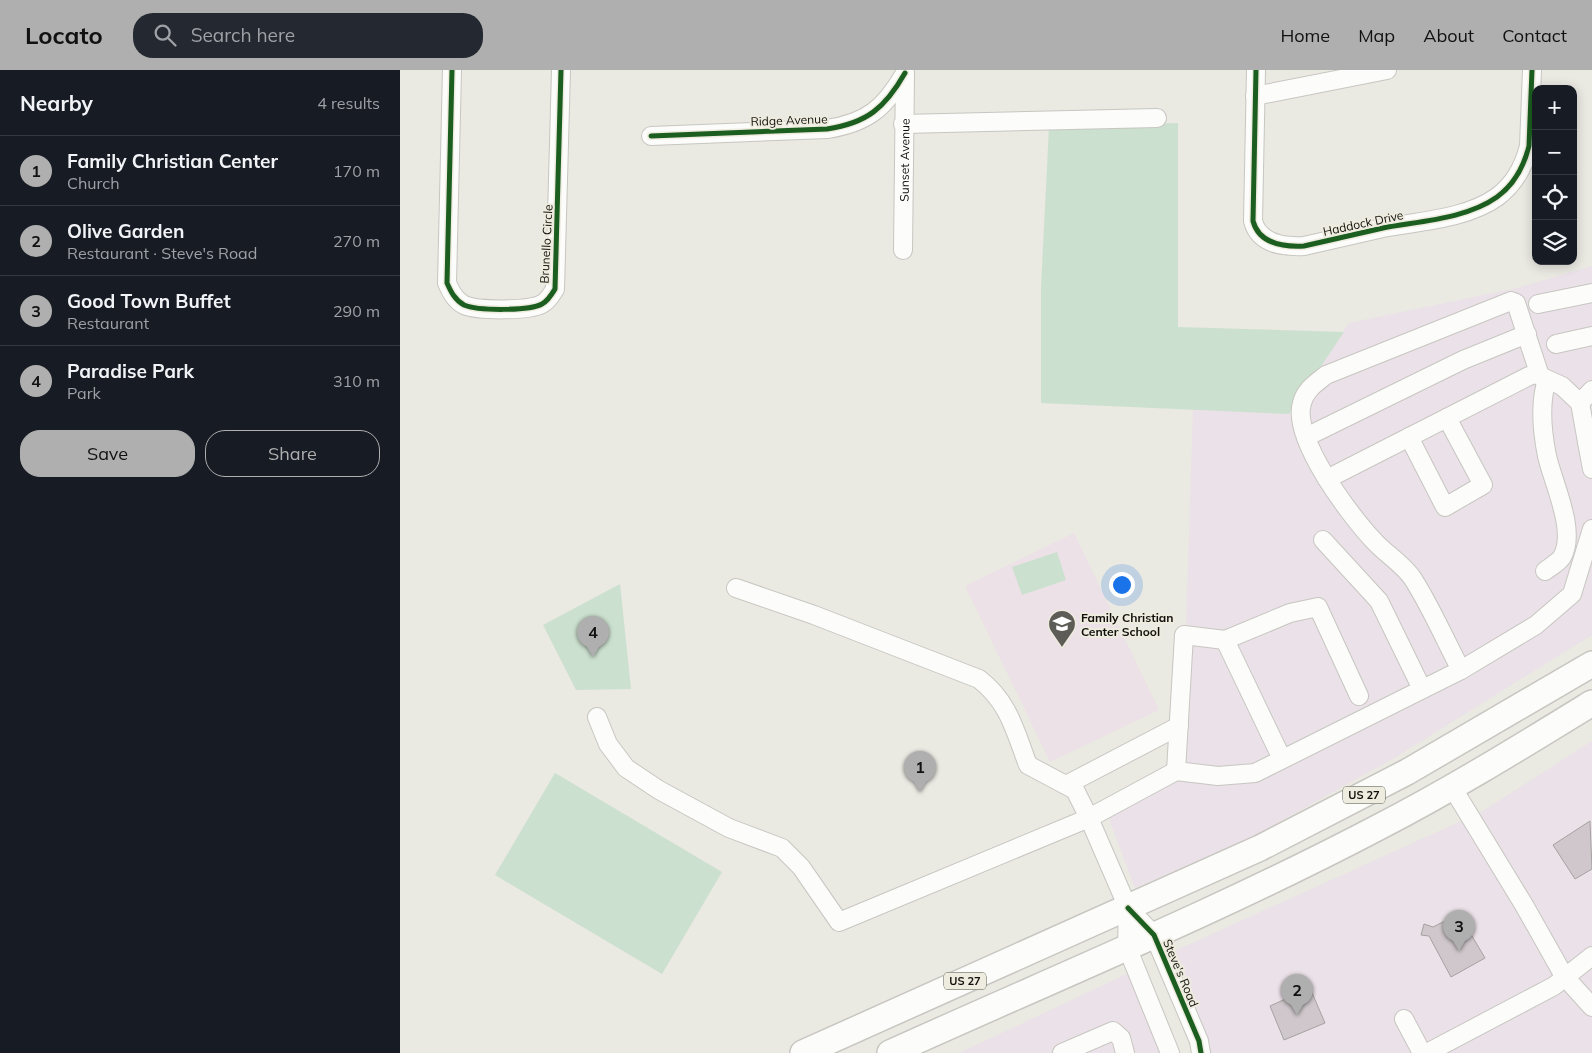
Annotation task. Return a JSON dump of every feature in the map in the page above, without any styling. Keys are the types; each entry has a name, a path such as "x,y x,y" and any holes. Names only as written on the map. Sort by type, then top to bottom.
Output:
{"highway":[{"name":"US 27","path":"803,1053 1260,848 1407,772 1592,664"},
{"path":"1478,771 1532,724 1592,687"},
{"name":"US 27","path":"890,1053 1154,935 1378,828 1452,787 1592,702"}],"street":[{"name":"Brunello Circle","path":"452,70 447,283 453,296 464,305 480,308 531,309 544,303 555,289 561,70"},
{"name":"Haddock Drive","path":"1256,70 1253,205 1255,228 1263,238 1274,244 1289,247 1304,246 1465,211 1487,203 1499,196 1519,174 1526,158 1529,146 1532,70"},
{"path":"1256,96 1387,70"},
{"name":"Sunset Avenue","path":"903,250 905,71"},
{"name":"Ridge Avenue","path":"651,136 826,129 846,126 860,122 880,107 894,91 905,71"},
{"path":"903,124 1157,118"},
{"path":"1538,304 1592,293"},
{"path":"1461,670 1412,578 1374,541 1327,479 1306,437 1300,417 1302,403 1309,388 1326,375 1511,302 1516,303 1543,376 1542,423 1547,457 1566,526 1566,539 1561,558 1545,572"},
{"path":"1306,437 1463,360 1527,334"},
{"path":"1556,344 1592,336"},
{"path":"1327,479 1528,376 1543,376 1562,386 1580,403 1589,442 1592,469"},
{"path":"1580,403 1592,390"},
{"path":"1409,437 1445,506 1483,485 1447,418"},
{"path":"597,717 608,744 626,768 659,790 729,828 782,848 801,867 839,922 1089,818 1176,771 1218,776 1255,773 1461,670 1536,625 1572,594 1592,529"},
{"path":"1322,540 1379,601 1422,690"},
{"path":"736,588 814,614 979,679 994,690 1005,705 1028,765 1075,790 1089,818 1128,908 1126,947 1170,1053"},
{"path":"1176,771 1184,636 1225,640 1290,613 1318,607 1359,696"},
{"path":"1225,640 1282,759"},
{"path":"1066,785 1179,726"},
{"path":"1452,787 1524,905 1564,976 1592,1007"},
{"name":"Steve's Road","path":"1128,908 1154,935 1196,1033 1201,1053"},
{"path":"1427,1053 1554,986 1564,976 1592,956"},
{"path":"1404,1019 1422,1053"},
{"path":"1062,1053 1113,1031 1120,1038 1125,1053"}],"shaded area":[{"path":"1592,266 1592,635 1396,757 1252,837 1135,888 1104,806 1175,773 1186,626 1193,409 1289,414 1349,323 1517,288"},
{"name":"Family Christian Center School","path":"1074,533 1159,710 1050,762 965,586"},
{"path":"1592,741 1592,1053 1207,1053 1170,953 1481,812"},
{"path":"1131,972 1163,1053 959,1053"}],"green space":[{"path":"1178,123 1178,327 1344,332 1289,414 1041,403 1041,287 1049,127"},
{"path":"1057,552 1066,580 1022,595 1012,567"},
{"path":"620,584 631,689 576,690 543,625"},
{"path":"555,773 722,872 662,974 495,875"}],"building":[{"path":"1590,821 1592,869 1575,879 1553,845"},
{"path":"1459,914 1485,958 1451,977 1429,936 1421,935 1424,924 1433,927"},
{"path":"1310,988 1325,1023 1284,1040 1270,1006"}],"cycle path":[{"path":"452,70 447,283 452,293 464,305 503,309 526,308 542,304 555,289 561,70"},
{"path":"1256,70 1253,221 1256,229 1266,239 1288,246 1304,246 1383,228 1457,215 1497,197 1518,174 1529,146 1532,70"},
{"path":"651,136 827,129 841,126 853,123 874,112 890,96 905,73"},
{"path":"1128,908 1154,935 1199,1041 1201,1053"}],"place":[{"name":"Family Christian Center School","path":"1062,648"},
{"name":"Paradise Park","path":"593,657"},
{"name":"Family Christian Center","path":"920,792"},
{"name":"Good Town Buffet","path":"1459,951"},
{"name":"Olive Garden","path":"1297,1015"}]}
